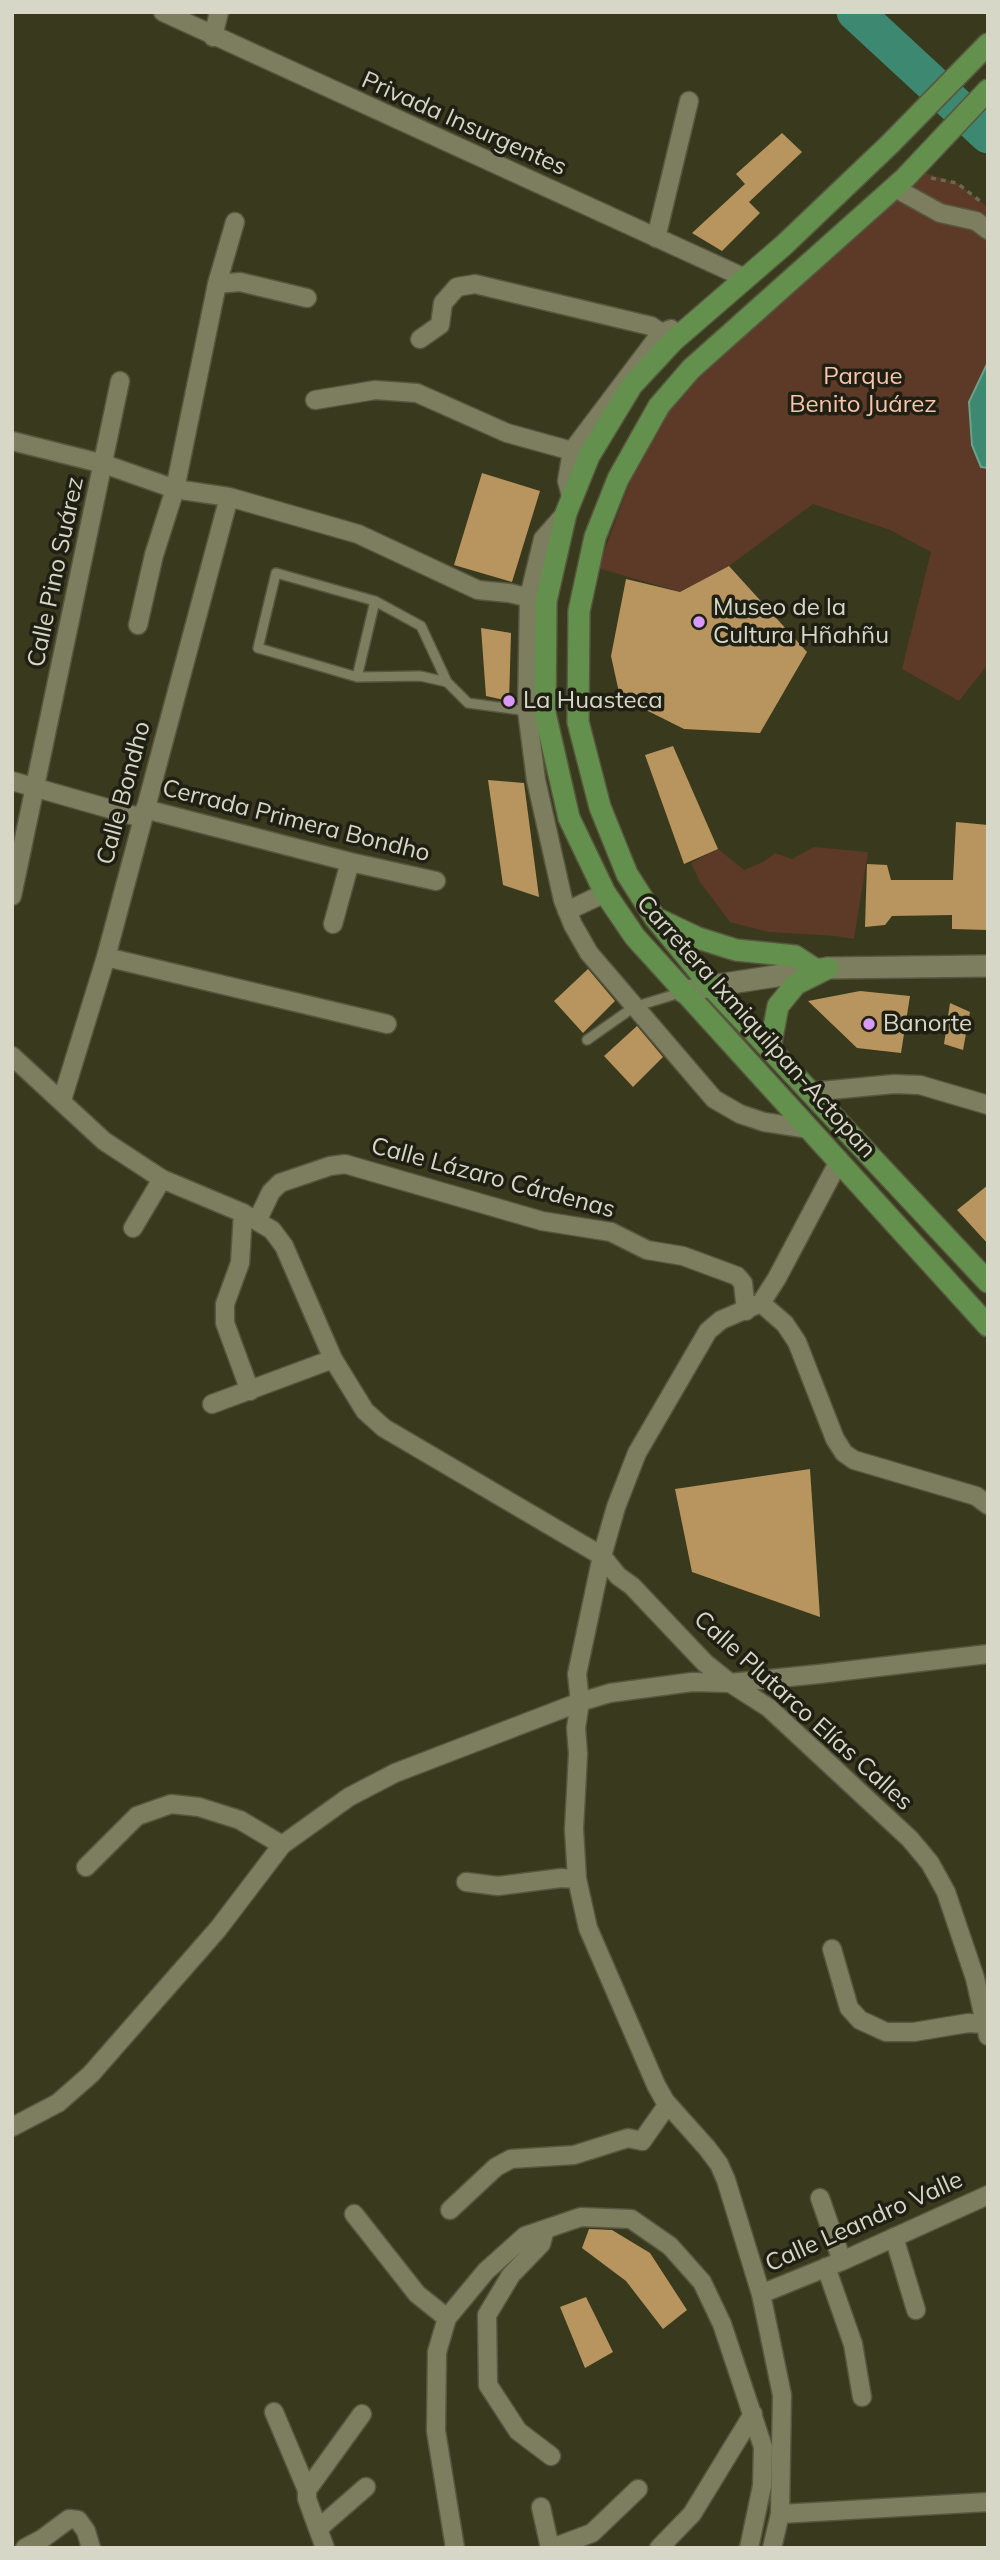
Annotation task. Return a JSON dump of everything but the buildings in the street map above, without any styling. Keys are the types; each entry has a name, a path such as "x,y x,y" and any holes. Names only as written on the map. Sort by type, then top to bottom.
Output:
{"main road":[{"name":"Carretera Ixmiquilpan-Actopan","path":"988,44 890,144 784,245 703,315 667,337 632,385 589,456 537,599 536,712 569,818 605,893 635,937 988,1326"},
{"path":"988,90 903,180 691,369 660,406 618,480 595,537 579,611 578,722 600,807 627,874 654,918 710,986 988,1282"},
{"path":"654,918 698,938 736,950 795,956 821,969"},
{"path":"683,992 821,969 988,966"},
{"path":"770,1048 778,1006 796,984 821,969"}],"street":[{"name":"Privada Insurgentes","path":"163,12 746,278"},
{"path":"213,37 219,12"},
{"path":"656,238 689,101"},
{"path":"903,180 940,213 976,221 988,230"},
{"path":"138,625 154,555 175,489 217,284 235,222"},
{"path":"217,284 240,282 307,298"},
{"path":"420,339 439,325 443,303 457,287 475,284 651,326 667,337 572,451 566,481 569,506"},
{"name":"Calle Pino Suárez","path":"12,896 120,381"},
{"path":"315,400 375,390 417,393 507,433 572,451"},
{"path":"12,441 104,464 175,489 229,497 358,534 478,590 537,599"},
{"name":"Calle Bondho","path":"62,1100 106,957 229,497"},
{"path":"536,712 536,780 567,911 589,953 714,1099 740,1114 764,1122 809,1129"},
{"name":"Cerrada Primera Bondho","path":"12,780 143,814 436,881"},
{"path":"543,811 565,804"},
{"path":"333,924 350,862"},
{"path":"567,911 605,893"},
{"path":"106,957 387,1024"},
{"name":"Calle Plutarco Elías Calles","path":"12,1056 104,1141 162,1179 251,1216 272,1230 284,1246 333,1359 365,1411 384,1428 602,1556 618,1576 632,1586 705,1663 769,1708 910,1839 930,1863 946,1892 975,1978 987,2030"},
{"path":"810,1092 894,1084 920,1086 988,1105"},
{"path":"772,2548 780,2514 782,2395 761,2294 719,2164 668,2104 656,2085 588,1928 577,1879 574,1829 578,1754 576,1728 580,1702 577,1674 602,1556 616,1507 637,1453 708,1331 722,1320 754,1307 777,1278 839,1161"},
{"name":"Calle Lázaro Cárdenas","path":"251,1216 280,1183 330,1166 345,1164 542,1221 611,1232 647,1250 683,1256 737,1276 744,1283 754,1307"},
{"path":"133,1228 162,1179"},
{"path":"250,1391 225,1323 225,1304 240,1263 251,1216"},
{"path":"754,1307 785,1324 797,1342 835,1439 844,1453 854,1460 976,1496 988,1505"},
{"path":"212,1404 333,1359"},
{"path":"12,2127 58,2103 91,2074 218,1929 282,1844 349,1797 395,1773 610,1693 692,1682 730,1683 988,1654"},
{"path":"86,1867 137,1816 171,1804 199,1807 240,1820 282,1844"},
{"path":"466,1882 498,1886 561,1878 577,1879"},
{"path":"832,1949 849,2008 860,2021 886,2032 914,2032 968,2023 987,2030"},
{"path":"450,2210 496,2167 511,2159 575,2155 628,2138 642,2141 668,2104"},
{"name":"Calle Leandro Valle","path":"761,2294 987,2197"},
{"path":"820,2199 863,2397"},
{"path":"354,2214 417,2294 447,2318"},
{"path":"454,2548 436,2431 437,2352 447,2318 486,2271 525,2236 581,2217 631,2219 670,2246 702,2282 722,2324 763,2447 762,2486 749,2548"},
{"path":"545,2230 541,2244 511,2275 487,2315 488,2385 518,2431 551,2456"},
{"path":"894,2237 916,2311"},
{"path":"274,2412 307,2490 307,2499 325,2548"},
{"path":"307,2490 362,2414"},
{"path":"659,2548 692,2514 753,2414"},
{"path":"319,2528 366,2487"},
{"path":"541,2507 551,2548 592,2533 638,2489"},
{"path":"780,2514 988,2502"},
{"path":"25,2548 69,2519 78,2519 86,2531 91,2548"}],"lane":[{"path":"447,682 420,676 357,677 258,648 276,573 375,601 421,626 447,682 468,703 536,712"},
{"path":"357,677 375,601"},
{"path":"587,1040 634,1007 683,992"}],"path":[{"path":"903,180 923,176 957,183 988,207"}],"green space":[{"name":"Parque Benito Juárez","path":"919,171 957,183 988,207 988,664 959,701 902,669 931,552 890,530 813,504 729,566 680,592 598,568 644,444 691,369"},
{"path":"814,847 868,852 854,939 768,932 730,922 700,882 691,863 718,849 744,870 765,861 775,853 792,859"}],"shaded area":[{"path":"988,362 988,468 981,467 972,445 969,402"}],"waterway":[{"path":"855,12 988,135"}],"place":[{"name":"Museo de la Cultura Hñahñu","path":"699,622"},
{"name":"La Huasteca","path":"509,701"},
{"name":"Banorte","path":"869,1024"}]}
